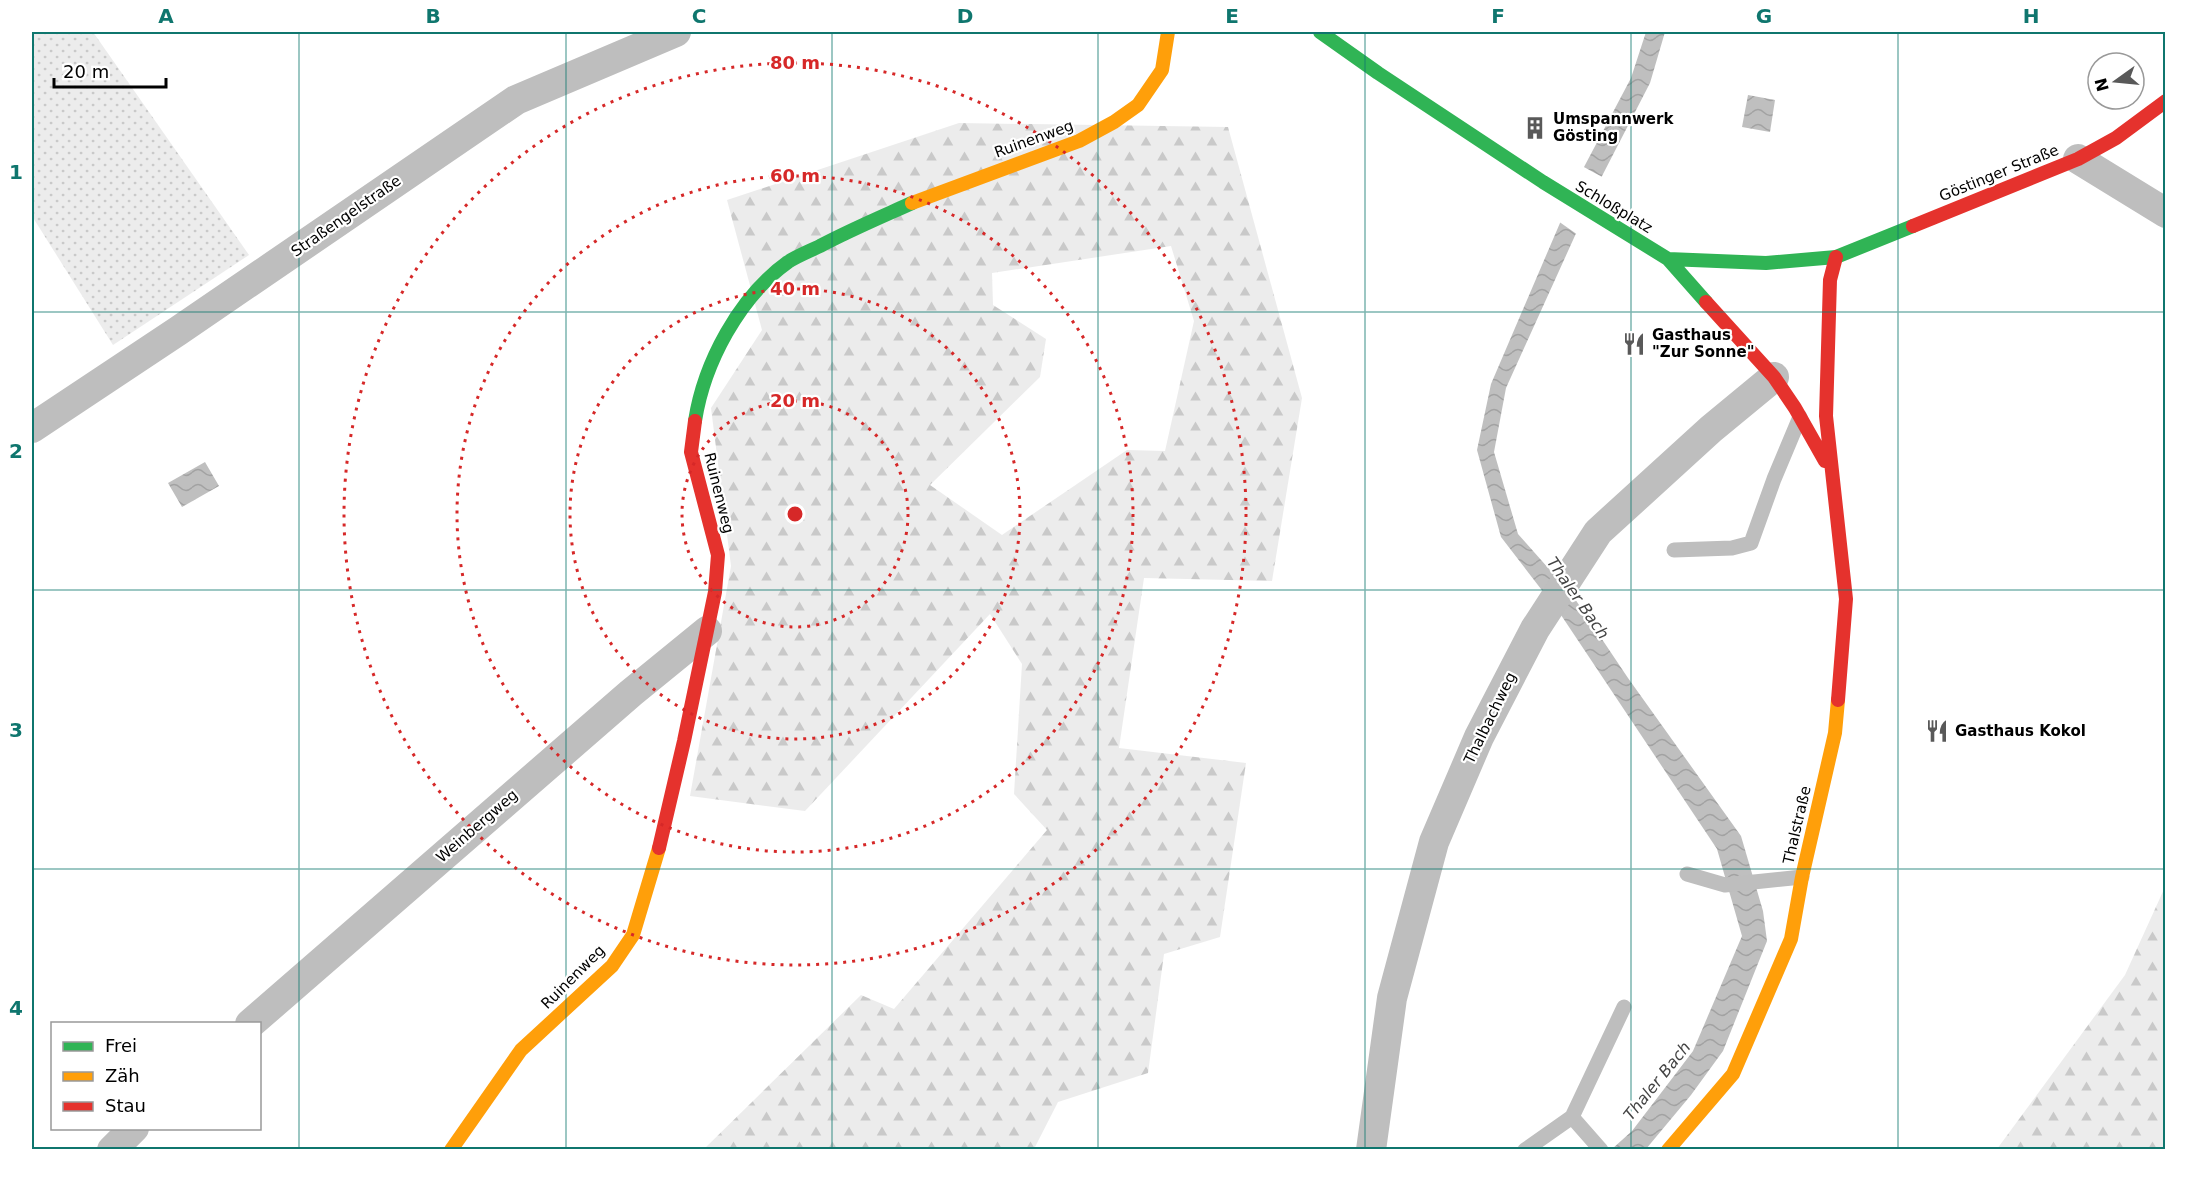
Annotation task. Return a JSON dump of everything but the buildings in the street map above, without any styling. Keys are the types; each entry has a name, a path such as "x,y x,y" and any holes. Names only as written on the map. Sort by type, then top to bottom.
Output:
{"street":[{"name":"Straßengelstraße","path":"32,428 516,100 558,80 676,32"},
{"name":"Ruinenweg","path":"451,1149 521,1050 612,966 633,935 655,863 715,592 718,555 691,452 695,418 704,384 723,340 746,301 788,262 853,229 921,199 1079,141 1114,122 1138,105 1162,70 1168,32"},
{"name":"Schloßplatz","path":"1320,32 1558,192 1668,259 1774,377 1832,473"},
{"name":"Göstinger Straße","path":"1668,259 1766,263 1836,257 2078,159 2116,138 2166,101"},
{"path":"2078,159 2166,213"},
{"path":"1832,473 1826,416 1830,280 1836,257"},
{"name":"Thalbachweg","path":"1371,1149 1392,998 1434,842 1479,737 1535,629 1598,532 1711,429 1774,377"},
{"name":"Thalstraße","path":"1668,1149 1733,1074 1791,939 1802,877 1835,733 1846,599 1832,473"},
{"name":"Weinbergweg","path":"251,1022 631,693 707,631"},
{"path":"112,1149 132,1130"}],"lane":[{"path":"1674,550 1732,548 1751,543 1800,417"},
{"path":"1687,874 1725,885 1802,877"},
{"path":"1525,1149 1572,1117 1624,1007"},
{"path":"1572,1117 1598,1147"}],"green space":[{"path":"93,32 249,255 113,345 32,216 32,33"},
{"path":"959,123 1228,127 1302,398 1272,581 1144,578 1119,748 1246,763 1220,937 1164,954 1148,1073 1058,1102 1034,1149 704,1149 861,995 894,1009 1047,830 1014,794 1022,664 990,614 805,811 690,796 731,566 711,408 762,330 727,200","holes":["1171,246 1194,321 1165,451 1127,450 1002,535 930,485 1040,377 1046,339 993,305 992,273"]},
{"path":"2165,887 2165,1149 1997,1149 2125,975"}],"water":[{"path":"1646,32 1665,32 1650,83 1602,176 1506,388 1494,452 1518,534 1573,596 1628,678 1741,836 1763,911 1767,941 1723,1051 1691,1095 1646,1149 1612,1149 1632,1131 1693,1051 1742,936 1717,849 1561,615 1501,537 1477,450 1491,384 1584,167 1631,78"},
{"path":"1748,95 1775,100 1770,132 1742,127"},
{"path":"205,462 219,486 182,507 168,483"}],"pier":[{"path":"1582,166 1604,178 1578,235 1558,221"}],"traffic: fast":[{"path":"1320,32 1543,182 1668,259 1706,302"},
{"path":"695,421 706,377 715,354 739,312 754,293 795,258 912,203"},
{"path":"1668,259 1766,263 1836,257 1913,226"}],"traffic: slow":[{"path":"912,203 1079,141 1114,122 1138,105 1162,70 1168,32"},
{"path":"1668,1150 1733,1074 1791,939 1802,877 1835,733 1838,700"},
{"path":"451,1150 521,1050 612,966 633,935 659,848"}],"traffic: jam":[{"path":"1913,226 2078,159 2116,138 2166,101"},
{"path":"1836,257 1830,280 1826,416 1846,599 1838,700"},
{"path":"1706,302 1774,377 1795,408 1825,461"},
{"path":"659,848 715,592 718,555 691,452 695,421"}],"place":[{"name":"Umspannwerk Gösting","path":"1535,128"},
{"name":"Gasthaus \"Zur Sonne\"","path":"1634,344"},
{"name":"Gasthaus Kokol","path":"1937,731"}],"water label":[{"name":"Thaler Bach","path":"1578,598"},
{"name":"Thaler Bach","path":"1657,1081"}]}
